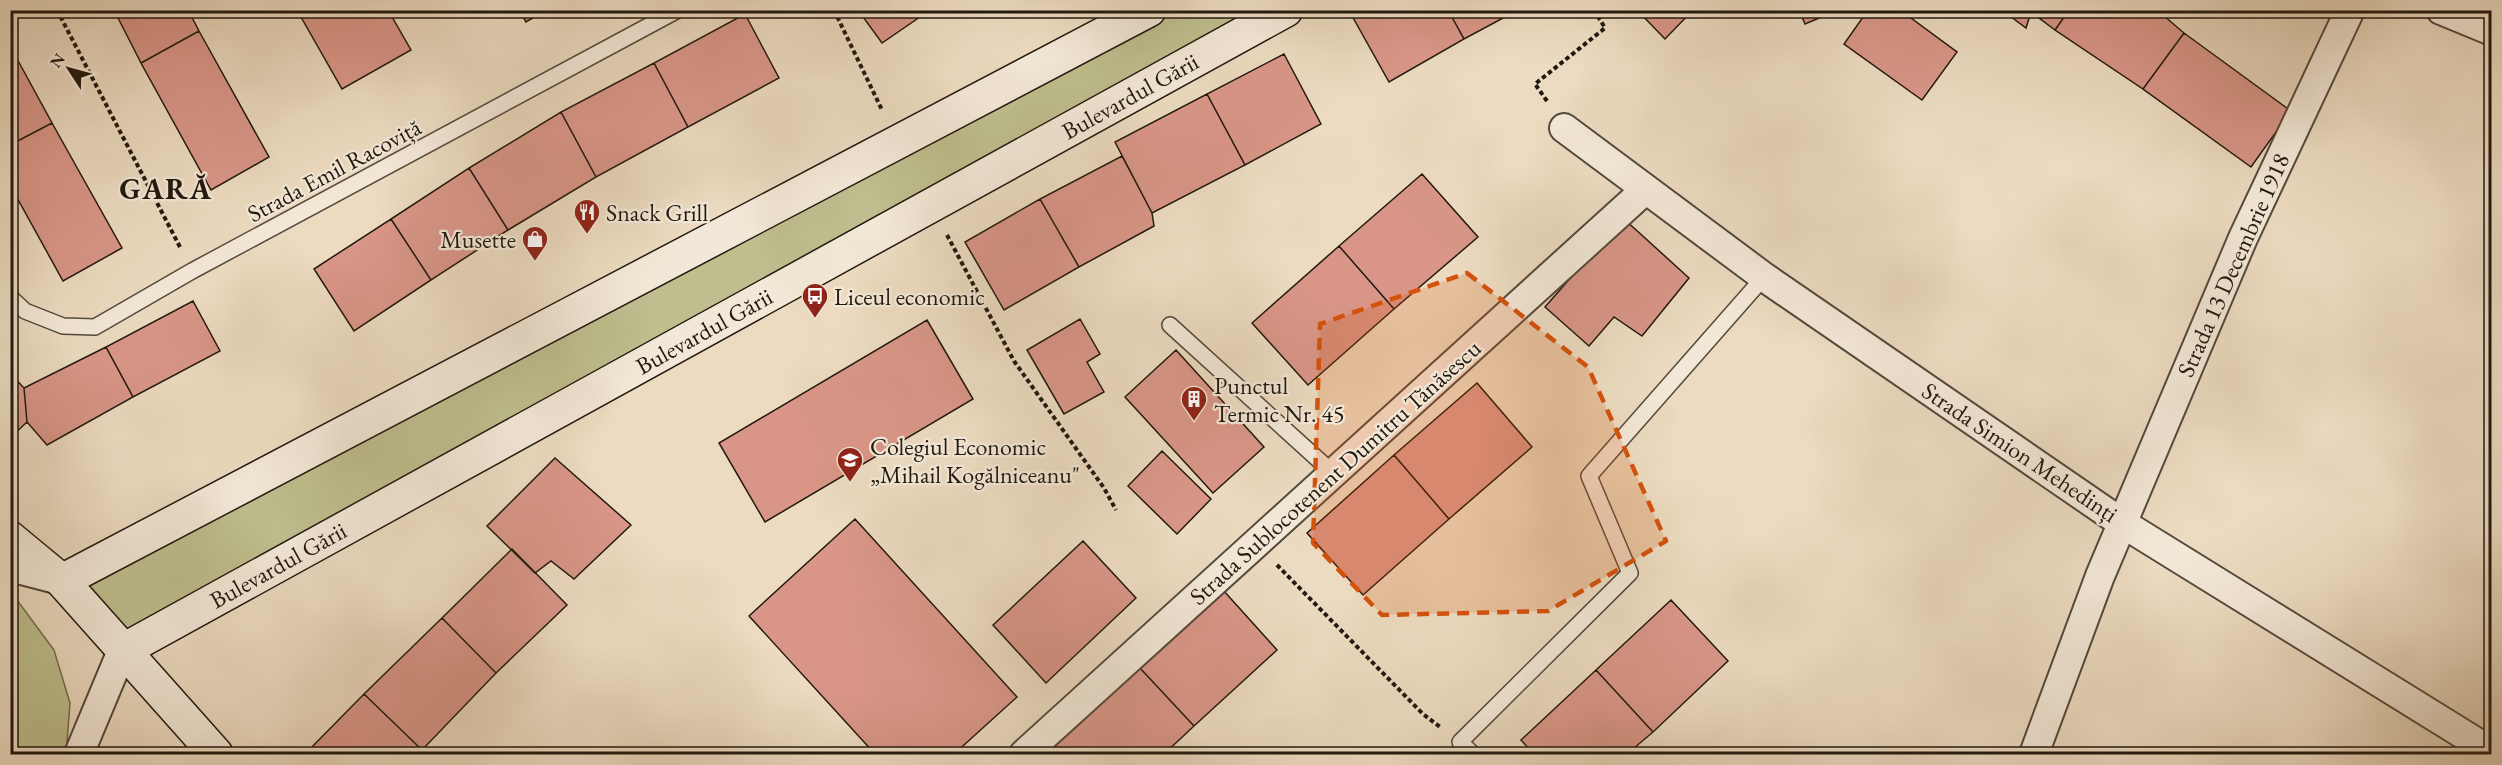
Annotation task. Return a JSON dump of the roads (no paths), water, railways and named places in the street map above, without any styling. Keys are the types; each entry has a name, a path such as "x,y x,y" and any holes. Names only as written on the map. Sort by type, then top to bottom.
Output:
{"main road":[{"path":"62,580 1149,10"},
{"name":"Bulevardul Gării","path":"122,651 1286,10"},
{"path":"10,538 62,580 122,651 216,754"}],"street":[{"name":"Strada 13 Decembrie 1918","path":"2034,754 2100,576 2243,238 2350,10"},
{"path":"2441,10 2492,31"},
{"name":"Strada Simion Mehedinți","path":"1564,128 1764,277 2122,523 2492,752"},
{"name":"Strada Sublocotenent Dumitru Tănăsescu","path":"1024,754 1645,190"},
{"path":"10,567 62,580"},
{"path":"79,754 122,651"}],"lane":[{"name":"Strada Emil Racoviță","path":"10,297 25,311 63,326 95,327 192,272 678,10"},
{"path":"1473,754 1460,742 1630,573 1589,476 1764,277"},
{"path":"1170,325 1333,473"}],"place":[{"name":"Snack Grill","path":"587,235"},
{"name":"Musette","path":"535,262"},
{"name":"Liceul economic","path":"815,319"},
{"name":"Punctul Termic Nr. 45","path":"1194,422"},
{"name":"Colegiul Economic „Mihail Kogălniceanu\"","path":"850,483"}],"district":[{"name":"GARĂ","path":"166,188"}]}
